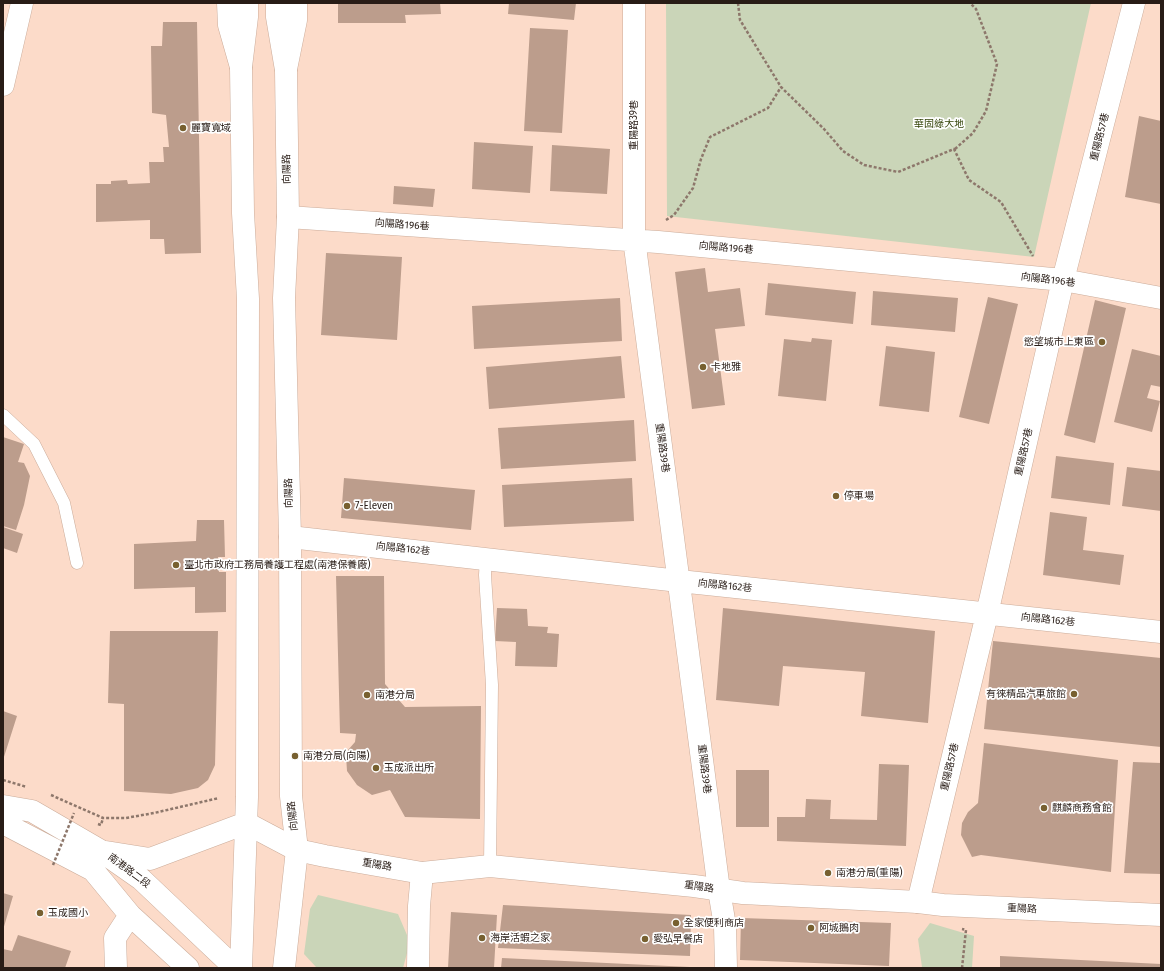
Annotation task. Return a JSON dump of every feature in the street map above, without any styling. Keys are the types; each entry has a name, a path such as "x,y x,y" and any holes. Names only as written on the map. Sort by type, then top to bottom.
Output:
{"street":[{"path":"3,85 22,3"},
{"path":"228,3 229,25 241,67"},
{"path":"286,70 296,20 296,3"},
{"name":"重陽路39巷","path":"634,3 634,239 719,890 725,926 726,968"},
{"name":"重陽路57巷","path":"918,902 987,614 1063,280 1134,3"},
{"path":"242,968 246,823 248,299 243,213 241,67 247,10"},
{"name":"向陽路","path":"277,10 286,70 288,217 284,298 290,537 291,796 297,850 284,968"},
{"name":"向陽路196巷","path":"288,217 634,239 1063,280 1161,298"},
{"name":"向陽路162巷","path":"290,537 679,581 1161,632"},
{"name":"南港路二段","path":"3,806 32,810 101,851 141,879 235,968"},
{"path":"3,823 93,870 130,915 188,968"},
{"path":"101,851 150,859 246,823"},
{"name":"重陽路","path":"246,823 297,850 422,873 490,866 694,886 742,893 918,902 943,905 1161,915"},
{"path":"418,968 419,906 422,873"},
{"path":"116,968 115,938 130,915"}],"lane":[{"path":"3,415 34,444 64,503 78,563"},
{"path":"486,558 485,575 492,684 490,866"}],"path":[{"path":"738,3 740,20 781,88 824,129 843,151 864,165 898,172 954,149 973,133 986,111 997,64 976,9 970,3"},
{"path":"634,239 674,215 693,188 701,158 710,137 768,108 781,88"},
{"path":"954,149 969,180 1001,202 1034,257"},
{"path":"101,825 103,818 126,818 218,798"},
{"path":"53,865 74,813"},
{"path":"959,928 966,930 962,968"}],"green space":[{"name":"華固綠大地","path":"666,3 1091,3 1034,257 667,216"},
{"path":"318,895 398,914 410,942 403,968 316,967 304,954 310,909"},
{"path":"930,923 974,936 972,968 900,968 922,967 918,939"}],"building":[{"path":"338,3 440,3 441,14 405,15 406,23 338,23"},
{"path":"509,3 576,3 574,20 508,14"},
{"name":"麗寶寬域","path":"163,22 197,22 201,253 165,254 164,239 150,239 150,220 96,222 96,184 111,184 111,181 127,180 128,184 150,183 149,162 164,162 163,147 169,147 166,115 152,113 151,46 162,46"},
{"path":"530,28 568,30 562,133 524,131"},
{"path":"1139,116 1161,121 1161,204 1125,197"},
{"path":"474,142 533,146 530,193 472,189"},
{"path":"552,145 610,149 607,194 550,191"},
{"path":"394,186 435,189 433,207 393,204"},
{"path":"326,253 402,257 397,340 321,335"},
{"name":"卡地雅","path":"705,268 708,292 740,288 745,326 715,329 725,405 692,409 675,272"},
{"path":"768,283 856,292 853,324 765,315"},
{"path":"873,291 958,298 955,332 871,325"},
{"path":"988,297 1018,304 989,424 959,417"},
{"path":"620,298 622,341 474,349 472,306"},
{"name":"慾望城市上東區","path":"1095,300 1126,308 1095,443 1064,435"},
{"path":"812,338 832,340 826,401 778,396 784,339 811,342"},
{"path":"886,346 935,352 929,412 879,406"},
{"path":"1132,349 1161,356 1161,387 1151,385 1147,398 1160,401 1152,432 1114,422"},
{"path":"621,356 625,398 489,409 486,367"},
{"path":"634,420 636,461 501,469 498,428"},
{"path":"3,437 24,444 18,462 24,463 30,476 24,505 16,530 3,526"},
{"path":"1056,456 1114,463 1110,505 1051,498"},
{"path":"1127,467 1161,471 1161,511 1122,506"},
{"path":"344,478 475,490 471,530 341,518"},
{"path":"632,478 634,521 504,527 502,485"},
{"path":"1050,512 1087,517 1083,550 1124,555 1120,585 1043,575"},
{"name":"臺北市政府工務局養護工程處(南港保養廠)","path":"197,520 224,520 225,557 218,557 219,572 226,572 226,612 195,613 195,587 134,589 134,544 196,541"},
{"path":"3,527 23,534 17,553 3,548"},
{"name":"南港分局","path":"336,576 384,576 385,684 405,707 481,706 480,819 405,817 390,790 372,795 357,785 347,771 346,755 348,750 355,742 356,734 340,733"},
{"path":"497,608 527,609 528,626 548,627 547,633 559,634 557,667 515,666 516,642 495,641"},
{"path":"723,608 935,631 928,723 861,716 865,672 783,666 779,706 716,700"},
{"path":"110,631 218,631 215,765 208,780 198,788 171,794 124,791 124,704 108,703"},
{"name":"有徠精品汽車旅館","path":"993,641 1161,658 1161,747 984,729"},
{"path":"3,711 17,716 3,760"},
{"name":"麒麟商務會館","path":"984,743 1118,760 1111,872 981,855 972,857 961,835 962,823 968,812 978,803"},
{"path":"1133,762 1161,763 1161,874 1124,873"},
{"path":"879,764 909,765 906,846 777,841 777,817 805,817 806,799 831,800 830,819 877,820"},
{"path":"736,770 769,770 769,827 736,827"},
{"path":"3,893 13,896 3,930"},
{"path":"503,905 691,915 690,956 498,948"},
{"path":"451,912 497,915 494,968 448,968"},
{"path":"741,918 891,923 889,966 740,960"},
{"path":"18,935 71,951 65,968 3,968 3,949 12,951"},
{"path":"1000,956 1161,964 1161,968 1000,968"},
{"path":"502,958 690,967 690,968 501,968"}],"place":[{"name":"麗寶寬域","path":"183,128"},
{"name":"慾望城市上東區","path":"1102,342"},
{"name":"卡地雅","path":"703,367"},
{"name":"停車場","path":"836,496"},
{"name":"7-Eleven","path":"347,506"},
{"name":"臺北市政府工務局養護工程處(南港保養廠)","path":"176,565"},
{"name":"有徠精品汽車旅館","path":"1074,694"},
{"name":"南港分局","path":"367,695"},
{"name":"南港分局(向陽)","path":"295,756"},
{"name":"玉成派出所","path":"376,768"},
{"name":"麒麟商務會館","path":"1044,808"},
{"name":"南港分局(重陽)","path":"828,873"},
{"name":"玉成國小","path":"40,913"},
{"name":"全家便利商店","path":"676,923"},
{"name":"阿城鵝肉","path":"811,928"},
{"name":"海岸活蝦之家","path":"482,938"},
{"name":"愛弘早餐店","path":"645,939"}]}
